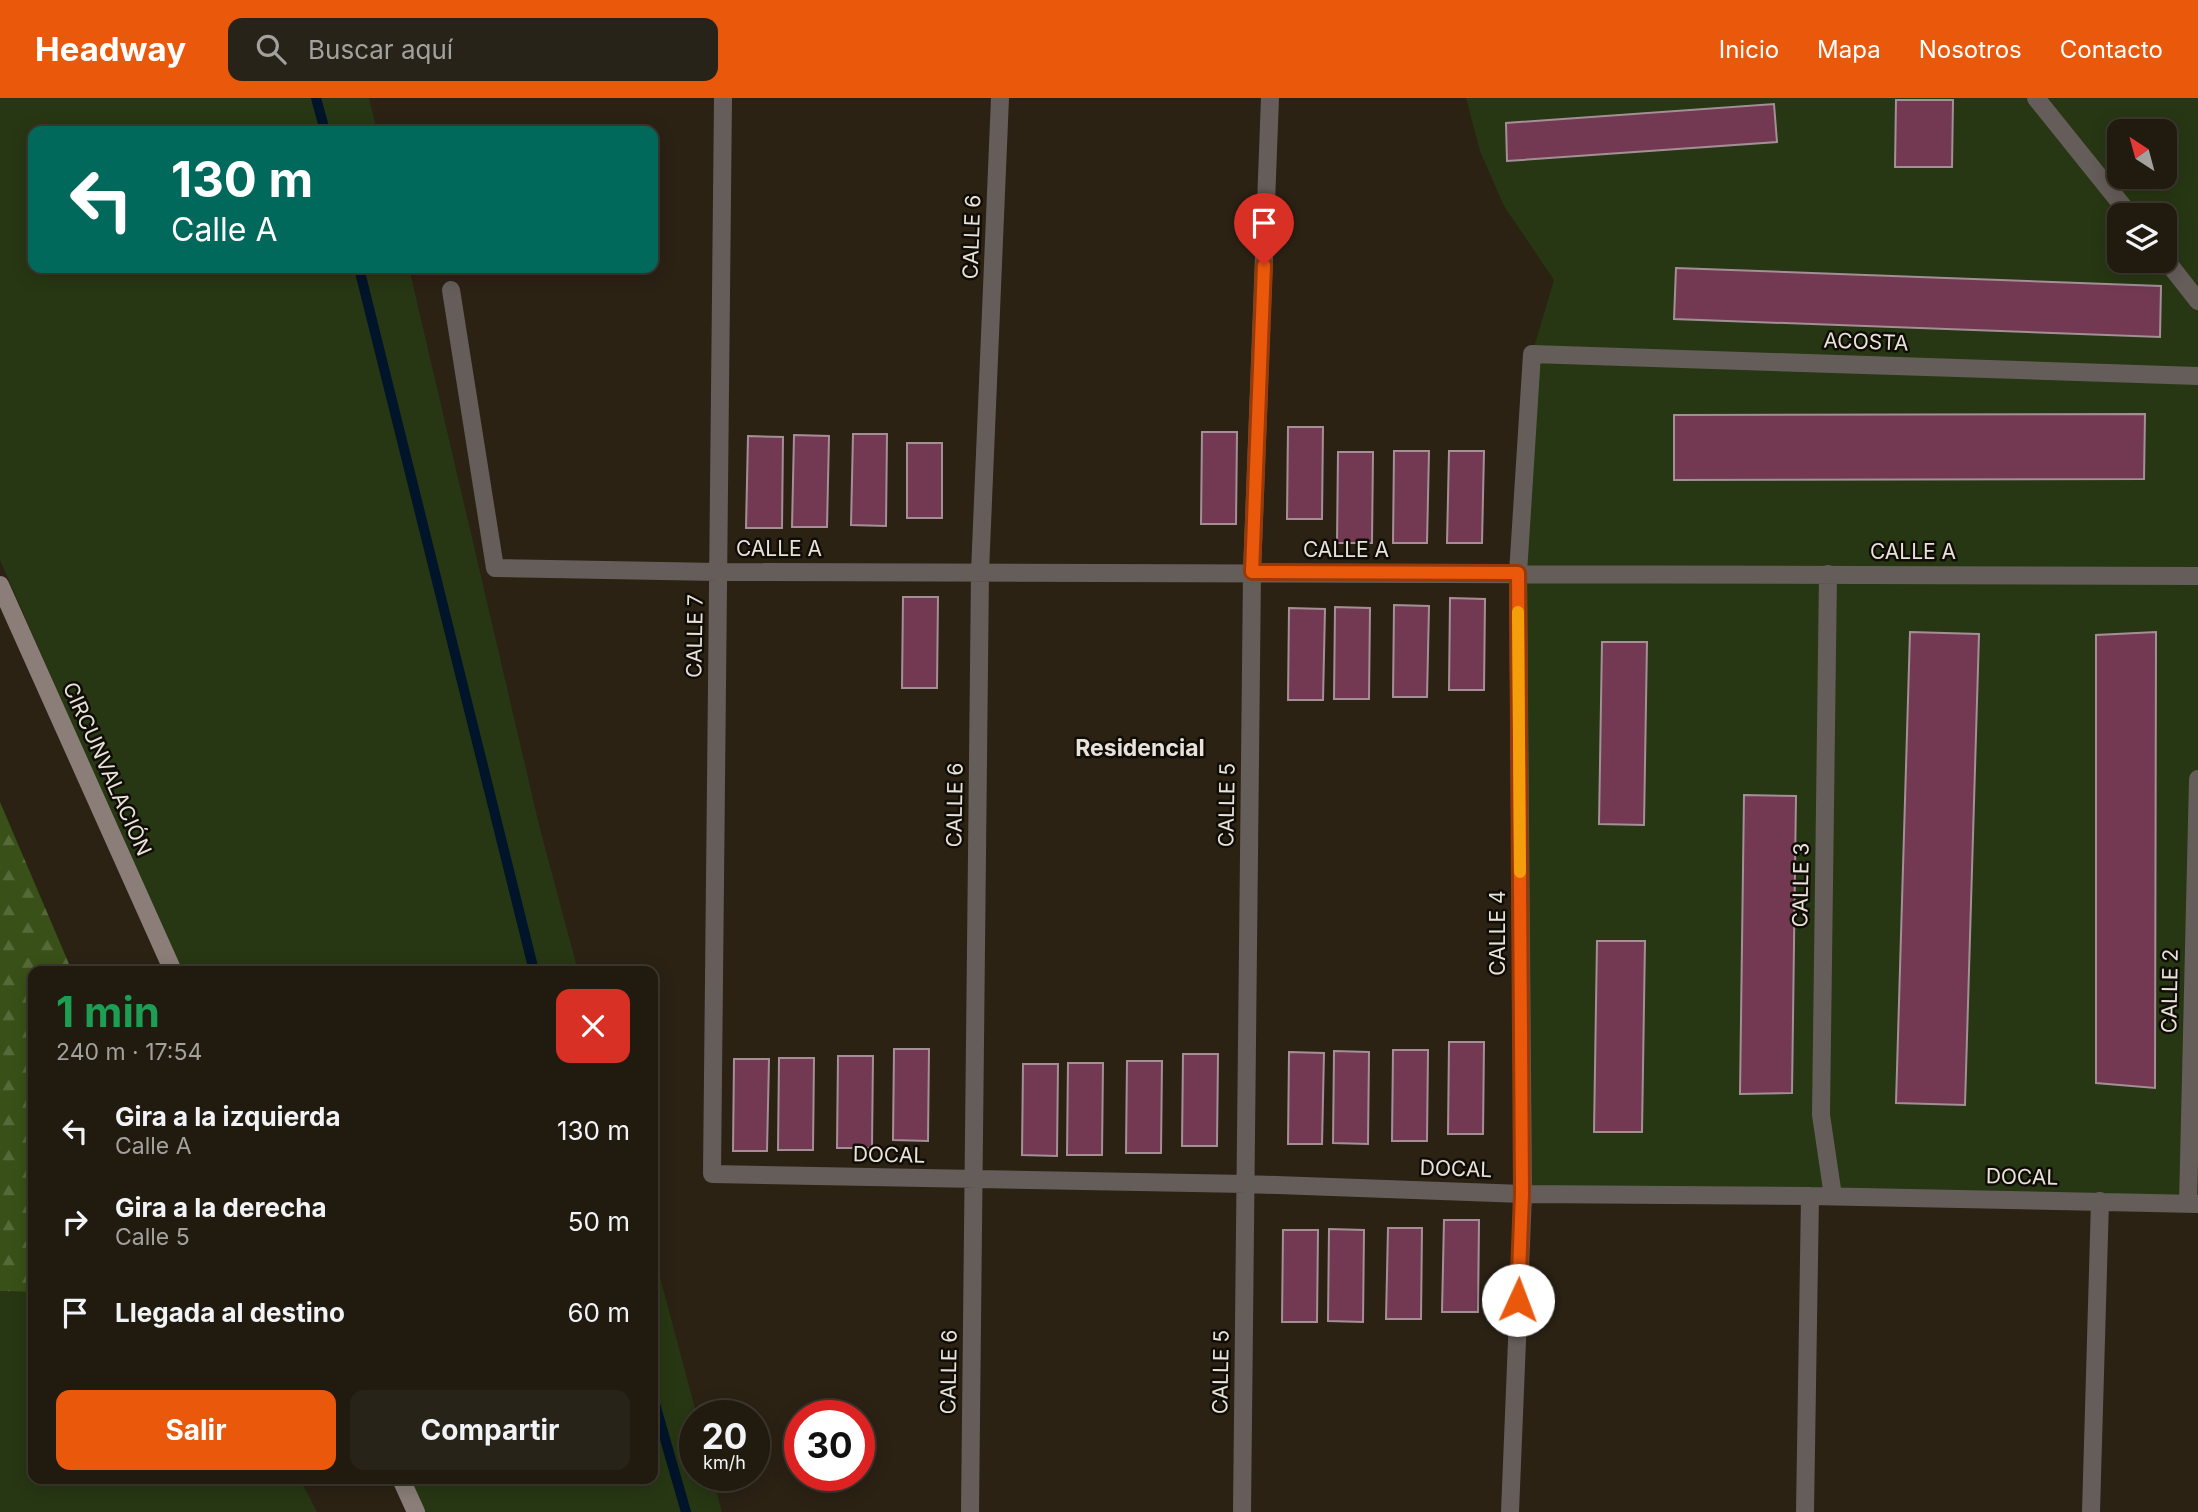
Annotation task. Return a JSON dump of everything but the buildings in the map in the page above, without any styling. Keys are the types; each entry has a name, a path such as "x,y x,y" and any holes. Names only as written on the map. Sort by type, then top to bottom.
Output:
{"street":[{"name":"CALLE 7","path":"712,1174 723,98"},
{"name":"CALLE 6","path":"970,1512 980,572 1000,98"},
{"name":"CALLE 5","path":"1242,1512 1252,572 1270,98"},
{"path":"2036,98 2120,203"},
{"path":"2176,273 2198,300"},
{"name":"CALLE A","path":"451,290 495,568 718,572 2198,576"},
{"name":"ACOSTA","path":"1532,354 2198,376"},
{"name":"CALLE 4","path":"1510,1512 1522,1194 1518,573 1532,354"},
{"name":"CALLE 3","path":"1828,574 1821,1115 1833,1196"},
{"name":"CIRCUNVALACIÓN","path":"0,585 171,966"},
{"name":"CALLE 2","path":"2193,1204 2198,779"},
{"name":"DOCAL","path":"712,1174 1246,1184 1522,1194 1833,1196 2193,1204"},
{"path":"1805,1512 1810,1196"},
{"path":"2091,1512 2100,1201"},
{"path":"403,1484 416,1512"}],"green space":[{"path":"0,98 369,98 376,126 28,126 28,273 410,273 539,825 577,966 178,966 0,560"},
{"path":"1466,98 2198,98 2198,1204 1523,1194 1518,573 1532,354 1554,280 1504,206 1480,151"},
{"path":"0,802 70,966 28,966 28,1292 0,1291"},
{"path":"658,1270 693,1400 679,1400 679,1491 716,1491 722,1512 417,1512 404,1484 658,1484"},
{"path":"0,1291 28,1292 28,1484 303,1484 317,1512 0,1512"}],"waterway":[{"path":"316,98 324,126"},
{"path":"360,273 533,966"},
{"path":"658,1414 686,1512"}],"slow traffic":[{"path":"1518,612 1520,872"}],"district":[{"name":"Residencial","path":"1140,748"}],"route":[{"path":"1264,265 1252,572 1518,573 1522,1194 1518,1300"}]}
